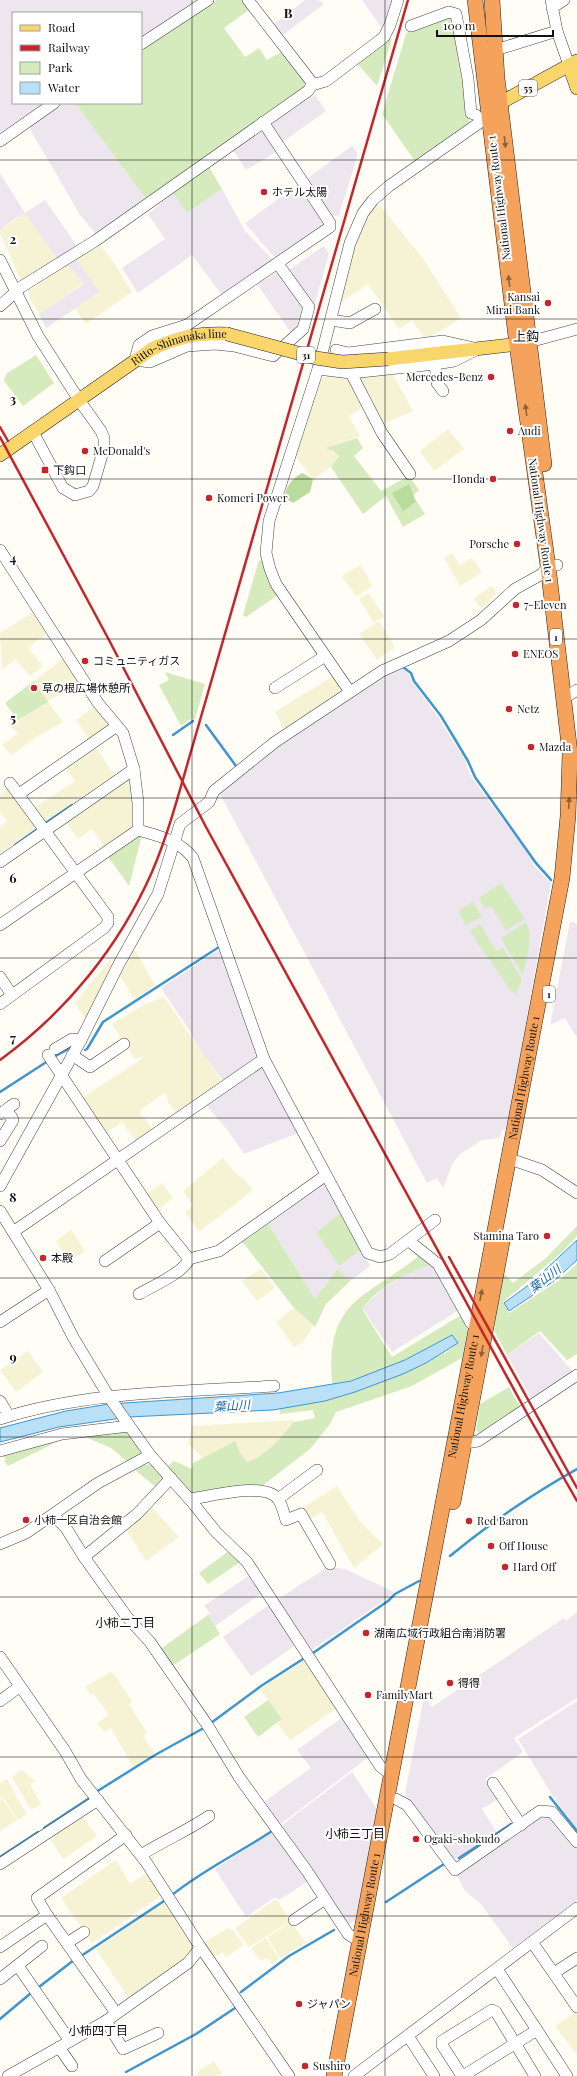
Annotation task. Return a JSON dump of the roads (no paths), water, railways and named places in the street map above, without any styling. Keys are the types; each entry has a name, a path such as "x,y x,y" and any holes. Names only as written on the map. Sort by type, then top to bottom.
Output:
{"highway":[{"name":"National Highway Route 1","path":"475,0 481,117 523,344"},
{"name":"National Highway Route 1","path":"492,0 500,103 523,344 577,738"},
{"name":"National Highway Route 1","path":"343,2076 396,1799 562,878 570,785 571,694"},
{"name":"National Highway Route 1","path":"334,2076 459,1443 475,1326 512,1160 569,888 577,828"}],"main road":[{"name":"55","path":"481,117 500,103 573,63"},
{"path":"573,63 577,88"},
{"name":"Ritto-Shinanaka line","path":"0,455 135,360 152,349 175,339 203,334 227,334 316,358 342,362 388,359 523,344"}],"street":[{"path":"142,43 208,0"},
{"path":"248,0 312,85"},
{"path":"0,306 21,287 95,241 308,91 312,85 326,81 384,37 390,25 398,0"},
{"path":"564,0 552,4 557,31 573,63"},
{"path":"411,26 449,12 456,14 468,79 471,113 481,117"},
{"path":"502,48 557,31"},
{"path":"473,51 470,52 469,58 476,100 481,117"},
{"path":"0,141 53,104"},
{"path":"350,692 276,584 266,553 269,522 318,369 350,243 363,213 373,200 389,186 481,117"},
{"path":"263,122 330,223 330,227 187,325 152,336 139,345 135,360 150,362 187,346 215,344 234,346 273,356 302,329 309,307 278,264"},
{"path":"0,260 15,294 38,336 79,400 101,431 104,438 104,448 93,486 89,491 75,495 63,488 33,432"},
{"path":"331,320 350,323 372,313"},
{"path":"523,344 577,329"},
{"path":"336,350 348,353 443,341 478,349"},
{"path":"318,369 351,373 434,364 454,361 478,349"},
{"path":"348,353 351,373 382,433 410,474"},
{"path":"434,364 437,383 443,391"},
{"path":"0,550 97,701 123,733 134,769 138,803 138,830"},
{"path":"0,1186 81,1040 119,964 158,894 180,824 209,802 214,791 275,742 382,671 449,641 481,620 515,589 553,566"},
{"path":"275,688 325,656"},
{"path":"19,794 118,726"},
{"path":"0,862 45,829 134,769"},
{"path":"0,1004 104,928 108,923 108,917 10,783"},
{"path":"138,830 174,842 186,848 193,858 264,1059 368,1253 380,1257 412,1244 435,1220"},
{"path":"0,926 75,872 138,830"},
{"path":"0,977 12,995"},
{"path":"81,1040 72,1039 52,1055 61,1075 160,1223 189,1259"},
{"path":"72,1055 90,1067 124,1044"},
{"path":"13,1232 264,1059"},
{"path":"2,1113 14,1104"},
{"path":"0,1141 13,1120 11,1116 2,1113"},
{"path":"512,1160 542,1170 577,1192"},
{"path":"189,1259 219,1251 326,1175"},
{"path":"0,1211 49,1290 73,1337 110,1398 150,1456 190,1499 216,1532 247,1562 380,1766 386,1771 393,1772"},
{"path":"106,1261 160,1223"},
{"path":"412,1244 438,1264 471,1324 475,1326"},
{"path":"139,1294 188,1264 189,1259"},
{"path":"0,1322 49,1290"},
{"path":"459,1443 478,1441 577,1375"},
{"path":"0,1401 4,1418 78,1401 274,1386"},
{"path":"0,1451 62,1434 128,1424"},
{"path":"0,1544 26,1533 109,1477 150,1456"},
{"path":"278,1499 317,1470"},
{"path":"84,1558 137,1514 171,1478"},
{"path":"190,1499 243,1490 270,1493 278,1499 286,1520 301,1514 330,1564"},
{"path":"53,1515 66,1528 84,1558 127,1617 155,1648 208,1726 239,1777 325,1898 348,1934 360,1942"},
{"path":"0,1657 19,1687 65,1751 81,1779 141,1855 200,1948 289,2076"},
{"path":"0,1701 19,1687"},
{"path":"492,1783 521,1825"},
{"path":"396,1799 407,1805 455,1870 540,1811 552,1812 577,1842"},
{"path":"0,1864 98,1800"},
{"path":"141,1855 164,1840 190,1829 209,1816"},
{"path":"116,2013 36,1898 126,1835"},
{"path":"294,1920 325,1898"},
{"path":"354,2076 577,1908"},
{"path":"0,1947 47,1915"},
{"path":"67,1943 84,1932"},
{"path":"532,1942 577,2007"},
{"path":"0,1979 42,1946"},
{"path":"8,2076 106,2021 188,1963 200,1948"},
{"path":"554,1973 577,1958"},
{"path":"18,1966 70,2041"},
{"path":"497,1969 567,2076"},
{"path":"535,2076 516,2043 496,2012 492,2010 442,2041 442,2045 463,2076 516,2043 537,2030"},
{"path":"106,2021 123,2049 158,2033"},
{"path":"408,2036 433,2076"},
{"path":"59,2047 72,2066"}],"water":[{"name":"葉山川","path":"577,1240 577,1260 554,1281 509,1311 504,1303 530,1284"},
{"name":"葉山川","path":"452,1335 458,1343 426,1363 403,1374 355,1392 325,1401 273,1410 129,1417 59,1427 0,1442 0,1428 66,1411 109,1404 278,1393 351,1381 405,1360"}],"waterway":[{"path":"403,667 411,673 414,681 441,716 468,761 475,777 533,860 551,880"},
{"path":"173,735 193,721"},
{"path":"206,725 236,766"},
{"path":"47,822 72,805"},
{"path":"15,845 36,830"},
{"path":"85,1050 103,1022 219,947"},
{"path":"52,1058 70,1048"},
{"path":"0,1092 48,1061"},
{"path":"450,1556 511,1510 577,1469"},
{"path":"313,1653 388,1601 395,1594 419,1581"},
{"path":"211,1723 261,1686 303,1659"},
{"path":"96,1792 155,1755 202,1729"},
{"path":"44,1828 91,1797"},
{"path":"550,1797 577,1831"},
{"path":"459,1858 511,1824"},
{"path":"172,1895 196,1878 272,1831"},
{"path":"0,1857 38,1832"},
{"path":"386,1902 444,1864"},
{"path":"81,1956 164,1901"},
{"path":"241,1992 289,1956 334,1930"},
{"path":"39,1987 74,1960"},
{"path":"0,2019 31,1993"},
{"path":"126,2072 196,2034 238,2006"}],"railway":[{"path":"0,1060 47,1021 68,999 107,952 139,900 158,857 179,795 408,0"},
{"path":"0,427 8,441"},
{"path":"0,437 109,640 206,827 529,1417 577,1501"},
{"path":"449,1257 577,1488"}],"place":[{"name":"ホテル太陽","path":"264,192"},
{"name":"Kansai Mirai Bank","path":"548,303"},
{"name":"Mercedes-Benz","path":"491,377"},
{"name":"Audi","path":"510,431"},
{"name":"McDonald's","path":"85,451"},
{"name":"下鈎口","path":"45,470"},
{"name":"Honda","path":"493,479"},
{"name":"Komeri Power","path":"209,498"},
{"name":"Porsche","path":"517,544"},
{"name":"7-Eleven","path":"516,605"},
{"name":"ENEOS","path":"515,654"},
{"name":"コミュニティガス","path":"85,661"},
{"name":"草の根広場休憩所","path":"34,688"},
{"name":"Netz","path":"509,709"},
{"name":"Mazda","path":"531,747"},
{"name":"Stamina Taro","path":"547,1236"},
{"name":"本殿","path":"43,1258"},
{"name":"小柿一区自治会館","path":"26,1520"},
{"name":"Red Baron","path":"469,1521"},
{"name":"Off House","path":"491,1546"},
{"name":"Hard Off","path":"505,1567"},
{"name":"湖南広域行政組合南消防署","path":"366,1633"},
{"name":"得得","path":"450,1683"},
{"name":"FamilyMart","path":"368,1695"},
{"name":"Ogaki-shokudo","path":"416,1839"},
{"name":"ジャパン","path":"299,2004"},
{"name":"Sushiro","path":"305,2066"}],"district":[{"name":"上鈎","path":"526,336"},
{"name":"小柿二丁目","path":"125,1623"},
{"name":"小柿三丁目","path":"355,1834"},
{"name":"小柿四丁目","path":"98,2031"}]}
